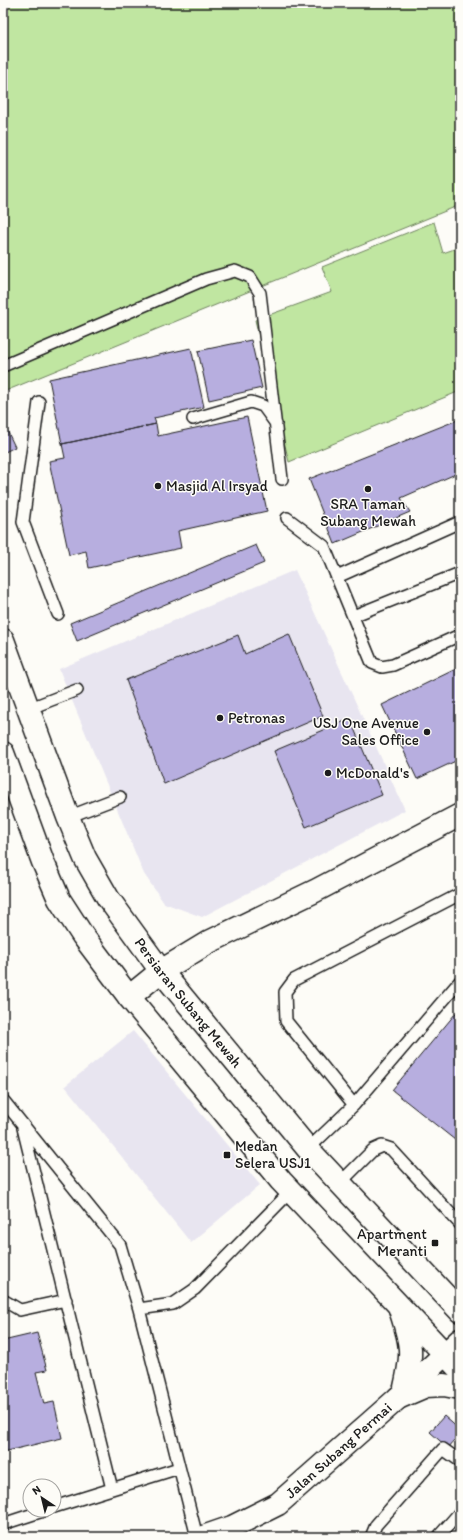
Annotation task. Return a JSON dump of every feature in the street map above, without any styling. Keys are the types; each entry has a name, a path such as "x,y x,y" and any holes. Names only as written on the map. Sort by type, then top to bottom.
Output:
{"main road":[{"name":"Persiaran Subang Mewah","path":"3,640 68,817 85,858 108,898 161,971 308,1149 460,1311"},
{"path":"3,753 43,862 59,899 83,936 128,997 290,1192 399,1306 452,1347 460,1370"},
{"path":"128,997 161,971 209,942 315,891 460,815"},
{"path":"399,1306 407,1331 410,1349 408,1370 401,1395"},
{"name":"Jalan Subang Permai","path":"203,1537 232,1527 278,1504 401,1395 452,1347"},
{"path":"401,1395 426,1386 444,1385 460,1388"}],"lane":[{"path":"3,366 206,278 235,271 250,276 260,293 282,479"},
{"path":"39,402 22,522 58,614"},
{"path":"193,419 251,402 263,406 276,424"},
{"path":"287,518 324,546 372,663 382,667 393,665 460,635"},
{"path":"337,577 460,522"},
{"path":"353,616 460,573"},
{"path":"28,709 77,690"},
{"path":"68,817 120,797"},
{"path":"354,1105 286,1021 285,992 294,980 460,894"},
{"path":"308,1149 354,1105 460,981"},
{"path":"3,1100 120,1245 139,1310 197,1537"},
{"path":"22,1124 112,1489"},
{"path":"340,1183 373,1150 382,1146 391,1149 460,1224"},
{"path":"139,1310 173,1304 195,1289 290,1192"},
{"path":"3,1300 20,1310 66,1300"},
{"path":"371,1537 376,1526 443,1449 460,1461"},
{"path":"62,1505 179,1468"},
{"path":"438,1537 460,1512"},
{"path":"3,1524 22,1518"}],"shaded area":[{"path":"295,570 405,810 202,917 164,903 144,874 59,669"},
{"path":"133,1031 260,1185 191,1243 65,1086"}],"green space":[{"path":"3,3 460,3 460,205 3,392"},
{"path":"434,222 443,253 460,247 460,391 289,462 255,320 332,292 322,267"}],"building":[{"path":"251,340 262,388 209,400 198,351"},
{"path":"191,348 204,407 154,418 156,424 62,444 49,379"},
{"name":"Masjid Al Irsyad","path":"247,417 267,511 178,531 181,548 89,568 86,551 69,555 49,461 65,458 62,444 156,424 158,436"},
{"name":"SRA Taman Subang Mewah","path":"460,419 460,472 401,498 410,512 335,544 309,479"},
{"path":"3,422 15,447 3,453"},
{"path":"256,545 264,563 77,641 70,623"},
{"path":"289,634 323,716 164,784 126,680 238,635 245,654"},
{"name":"USJ One Avenue Sales Office","path":"460,667 460,759 417,779 382,705"},
{"name":"McDonald's","path":"350,719 382,795 306,827 274,751"},
{"path":"460,1008 460,1144 392,1090"},
{"path":"37,1333 47,1370 36,1372 44,1404 54,1402 62,1438 3,1452 3,1341"},
{"path":"444,1416 460,1430 460,1434 448,1448 430,1432"}],"place":[{"name":"Masjid Al Irsyad","path":"158,486"},
{"name":"SRA Taman Subang Mewah","path":"368,489"},
{"name":"Petronas","path":"220,718"},
{"name":"USJ One Avenue Sales Office","path":"427,732"},
{"name":"McDonald's","path":"328,773"},
{"name":"Medan Selera USJ1","path":"227,1155"},
{"name":"Apartment Meranti","path":"435,1243"}]}
